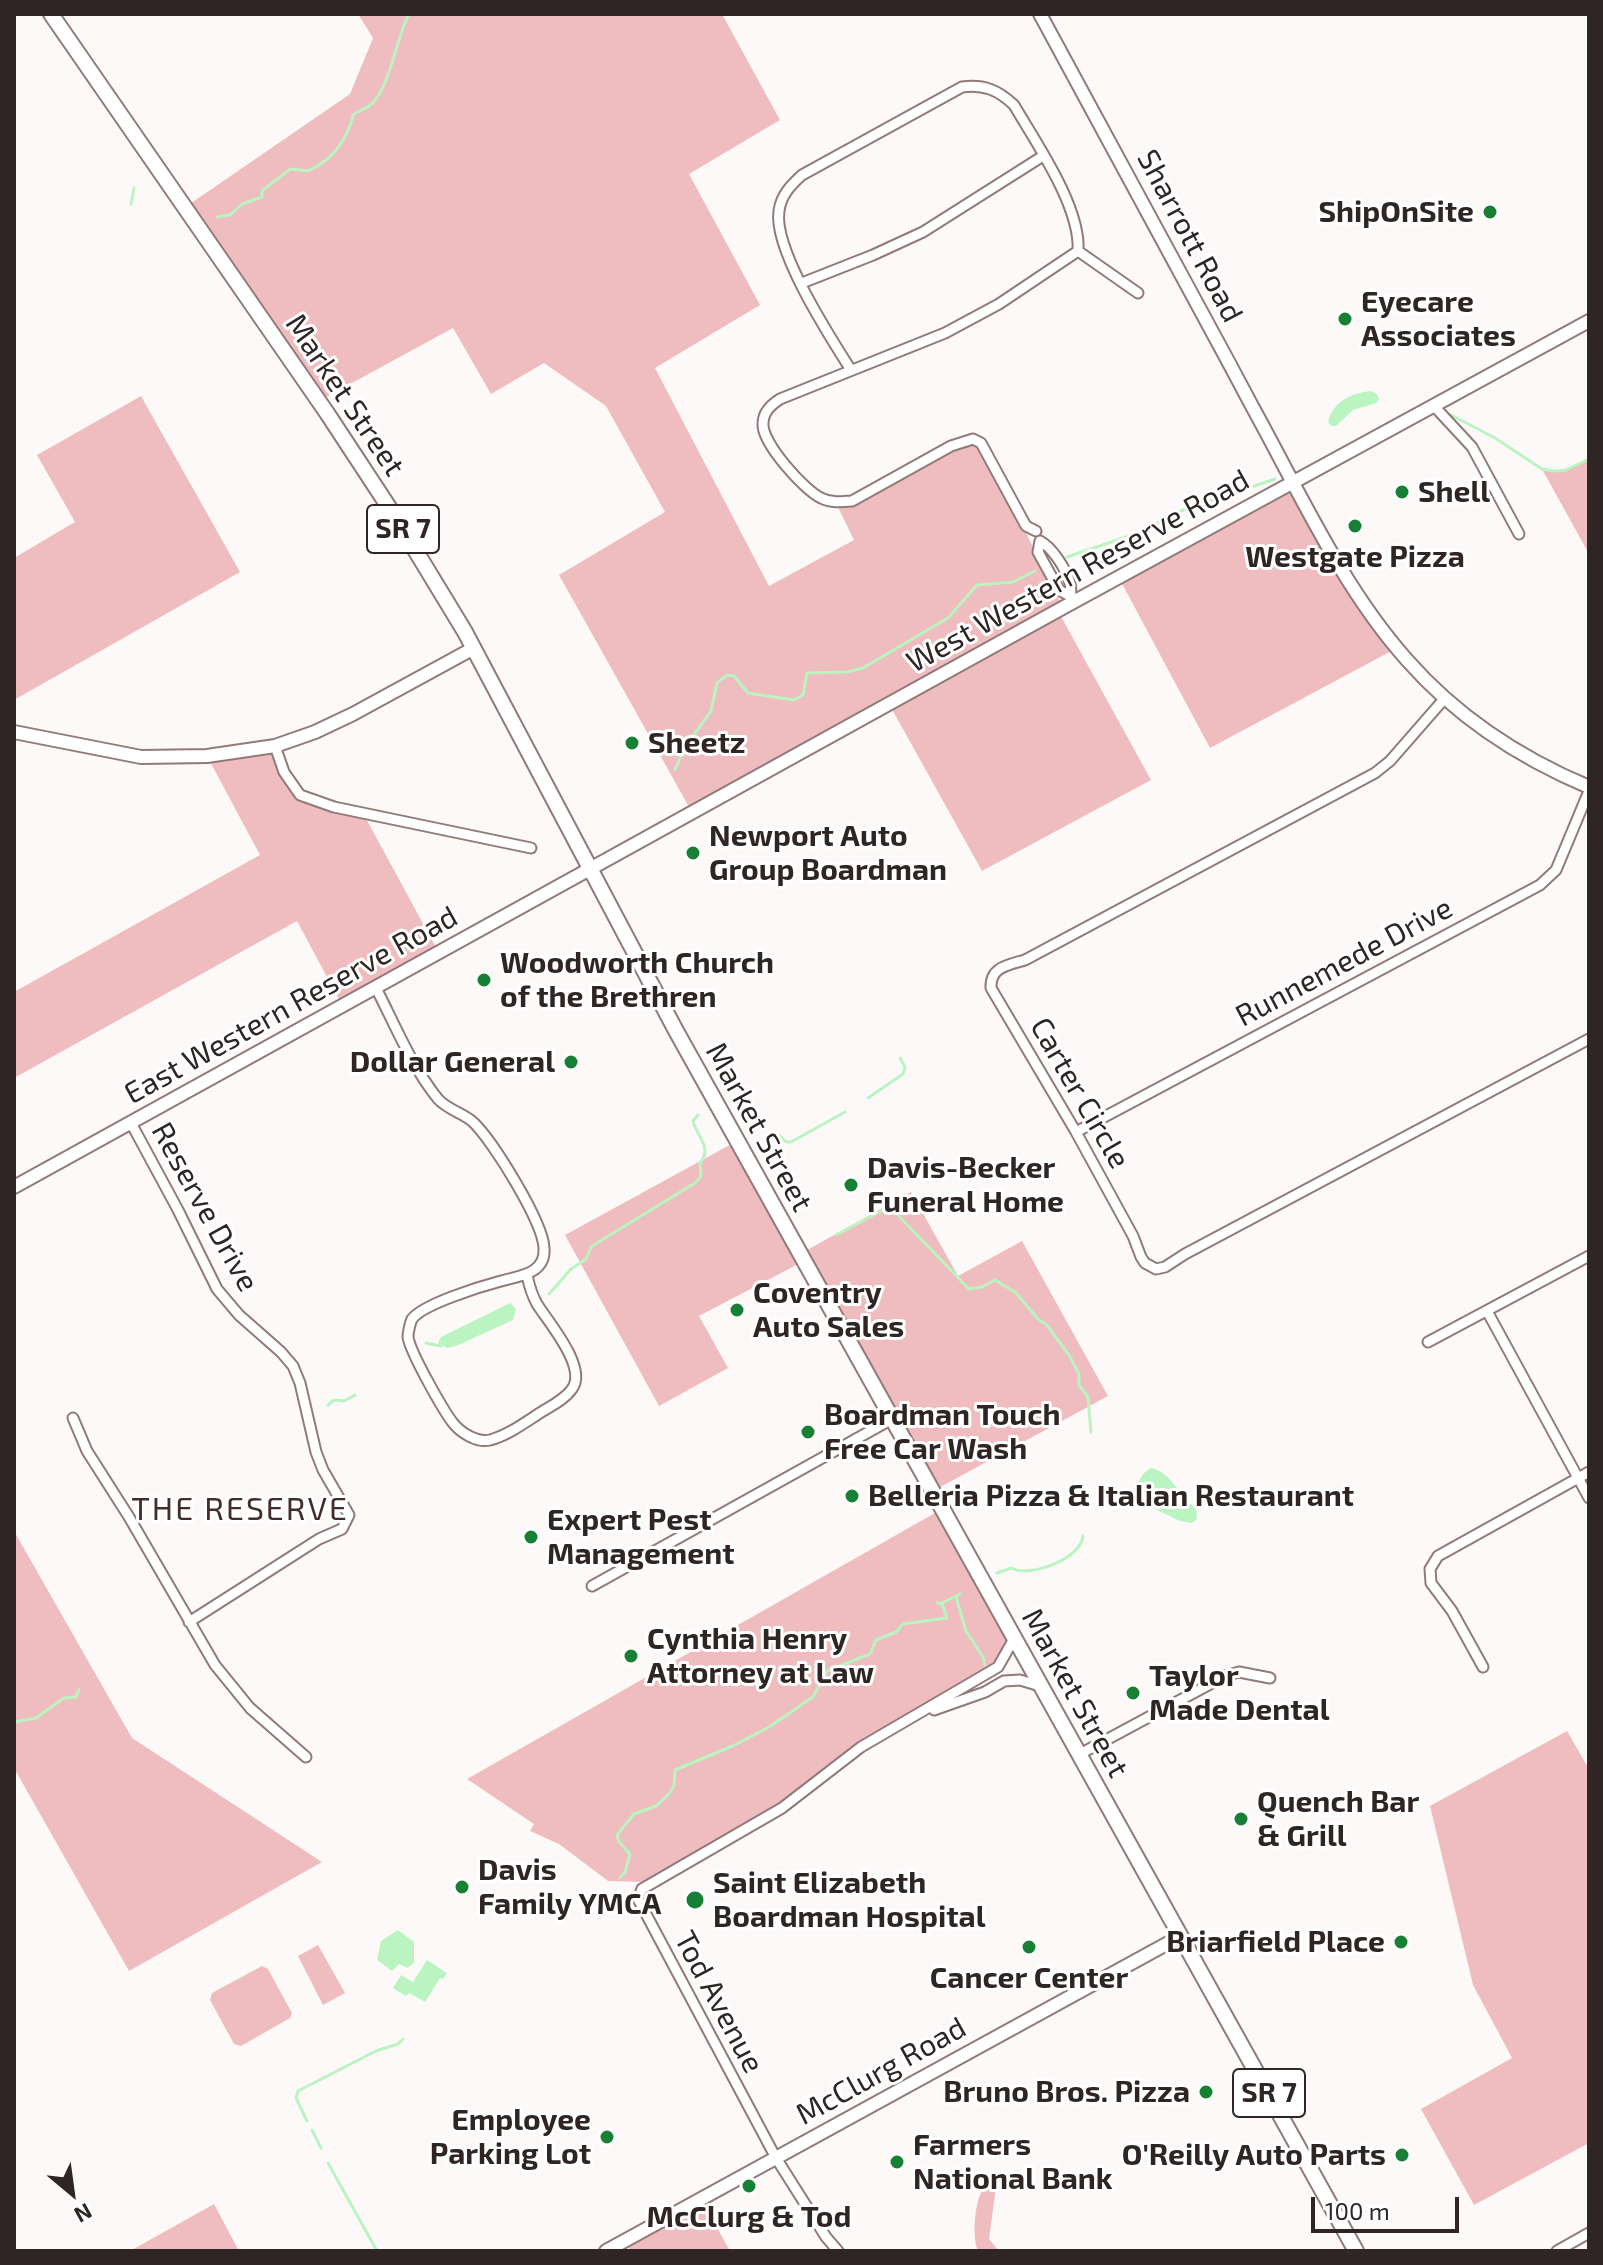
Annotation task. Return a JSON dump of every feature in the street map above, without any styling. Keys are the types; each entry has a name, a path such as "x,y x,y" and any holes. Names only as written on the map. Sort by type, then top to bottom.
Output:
{"main road":[{"name":"Market Street","path":"51,14 336,426 422,559 474,648 675,1029 1356,2251"},
{"name":"Sharrott Road","path":"1040,14 1294,483 1364,605 1409,663 1466,716 1514,749 1589,789"},
{"name":"West Western Reserve Road","path":"592,869 1071,599 1294,483 1589,321"},
{"path":"14,732 141,757 186,758 275,746 353,714 474,648"},
{"name":"East Western Reserve Road","path":"14,1187 592,869"},
{"name":"McClurg Road","path":"606,2251 1181,1936"}],"street":[{"path":"851,370 802,283 778,224 783,195 802,175 951,91 983,86 1001,93 1014,105 1076,221 1078,251"},
{"path":"802,283 923,232 1043,156"},
{"path":"1078,251 1138,293"},
{"path":"1036,531 1026,526 981,443 973,439 951,446 852,501 836,503 811,493 799,481 768,441 762,423 765,413 780,399 945,333 999,304 1078,251"},
{"path":"1434,406 1472,447 1519,534"},
{"path":"1040,541 1049,546 1070,584 1071,599 1059,590 1038,552 1040,541"},
{"name":"Carter Circle","path":"1445,698 1390,761 1375,773 1025,960 996,971 991,988 1076,1132 1133,1236 1141,1257 1153,1268 1159,1269 1589,1039"},
{"path":"275,746 284,772 300,795 334,807 531,848"},
{"name":"Runnemede Drive","path":"1076,1132 1540,885 1556,870 1589,789"},
{"path":"376,988 426,1082 441,1103 470,1119 487,1136 538,1226 545,1250 539,1266 527,1275 454,1297 425,1309 412,1319 408,1336 415,1355 453,1424 467,1436 486,1441 504,1435 561,1400 573,1389 577,1377 575,1364 535,1301 527,1275"},
{"name":"Reserve Drive","path":"131,1123 217,1289 239,1315 293,1366 316,1452 349,1515 342,1529 319,1539 189,1622"},
{"path":"1428,1342 1589,1256"},
{"path":"1487,1311 1589,1498"},
{"path":"73,1418 87,1451 215,1665 238,1695 306,1757"},
{"path":"592,1586 892,1419"},
{"path":"1483,1667 1452,1611 1431,1583 1429,1576 1433,1562 1438,1556 1589,1472"},
{"name":"Tod Avenue","path":"838,2251 776,2158 638,1899 642,1889 782,1808 861,1747 998,1667 1015,1637"},
{"path":"1080,1754 1225,1676 1239,1672 1270,1678"},
{"name":"Tod Avenue","path":"919,1715 955,1704 1004,1681 1020,1680 1042,1686"},
{"path":"1557,2251 1589,2233"}],"shaded area":[{"path":"358,14 722,14 780,120 689,174 760,305 655,368 769,586 854,540 836,503 852,501 951,446 981,443 1063,607 1058,611 1151,780 982,871 889,704 693,814 559,575 665,512 606,406 544,363 491,394 453,328 319,401 184,208 350,94 373,38"},
{"path":"1371,391 1377,394 1379,399 1376,403 1353,410 1336,426 1331,426 1328,422 1330,415 1339,404 1350,396"},
{"path":"141,396 240,572 14,700 14,558 75,522 37,455"},
{"path":"1589,459 1589,554 1542,469 1561,470"},
{"path":"1294,483 1397,648 1210,748 1119,578"},
{"path":"275,746 300,795 363,813 439,953 343,1007 297,921 14,1078 14,992 260,855 207,756"},
{"path":"737,1141 800,1254 911,1192 958,1276 1022,1241 1108,1396 933,1491 804,1261 699,1316 728,1368 659,1406 565,1235"},
{"path":"510,1303 516,1309 513,1320 456,1346 447,1348 438,1343 441,1337"},
{"path":"1151,1468 1164,1474 1196,1508 1197,1519 1192,1523 1180,1521 1134,1499 1141,1477"},
{"path":"942,1509 1015,1637 995,1666 855,1745 807,1783 738,1830 643,1882 608,1881 559,1844 530,1831 534,1824 467,1779"},
{"path":"14,1531 132,1738 322,1862 129,1971 14,1768"},
{"path":"1567,1731 1589,1769 1589,2143 1474,2205 1421,2109 1512,2058 1473,1985 1430,1806"},
{"path":"398,1930 414,1942 414,1963 407,1968 399,1964 392,1971 377,1960 381,1941"},
{"path":"318,1945 345,1993 323,2005 298,1956"},
{"path":"427,1960 447,1973 443,1979 440,1978 425,2002 393,1988 401,1975 413,1982"},
{"path":"262,1966 268,1969 292,2013 290,2018 241,2046 234,2044 210,2000 212,1993"},
{"path":"989,2181 996,2187 989,2239 999,2251 978,2251 976,2214 980,2194"},
{"path":"701,2199 730,2251 631,2251 625,2241"},
{"path":"214,2204 239,2251 130,2251"}],"waterway":[{"path":"217,217 230,215 242,204 262,197 262,191 290,169 310,170 332,155 347,132 353,115 369,106 382,89 409,14"},
{"path":"131,204 134,188"},
{"path":"1451,415 1495,438 1542,469 1566,470 1589,459"},
{"path":"1067,557 1147,530 1169,515 1275,479"},
{"path":"675,770 685,747 711,711 717,683 727,675 734,676 748,693 794,700 803,695 807,673 847,672 863,668 948,618 977,585 1013,582 1035,571"},
{"path":"868,1098 903,1074 905,1067 900,1058"},
{"path":"779,1135 786,1142 791,1142 845,1112"},
{"path":"549,1294 571,1269 586,1259 592,1246 695,1183 701,1176 700,1163 705,1147 693,1121 698,1115"},
{"path":"836,1235 887,1208 894,1211 969,1289 995,1280 1015,1292 1046,1324 1069,1355 1079,1374 1079,1385 1088,1397 1091,1432"},
{"path":"426,1343 441,1346"},
{"path":"328,1405 334,1400 344,1401 355,1395"},
{"path":"997,1573 1011,1568 1030,1570 1053,1564 1074,1552 1083,1536"},
{"path":"937,1602 940,1604 960,1594"},
{"path":"956,1597 966,1631 985,1665"},
{"path":"620,1878 630,1854 617,1835 634,1814 656,1806 668,1795 674,1786 675,1770 769,1727 813,1697 827,1671 870,1654 876,1640 896,1632 903,1624 947,1618 942,1603"},
{"path":"14,1722 36,1718 64,1698 76,1697 79,1689"},
{"path":"307,2121 296,2098 298,2091 403,2039"},
{"path":"312,2130 321,2148"},
{"path":"328,2163 377,2251"}],"place":[{"name":"ShipOnSite","path":"1490,212"},
{"name":"Eyecare Associates","path":"1345,319"},
{"name":"Shell","path":"1402,492"},
{"name":"Westgate Pizza","path":"1355,526"},
{"name":"Sheetz","path":"632,743"},
{"name":"Newport Auto Group Boardman","path":"693,853"},
{"name":"Woodworth Church of the Brethren","path":"484,980"},
{"name":"Dollar General","path":"571,1062"},
{"name":"Davis-Becker Funeral Home","path":"851,1185"},
{"name":"Coventry Auto Sales","path":"737,1310"},
{"name":"Boardman Touch Free Car Wash","path":"808,1432"},
{"name":"Belleria Pizza & Italian Restaurant","path":"852,1496"},
{"name":"Expert Pest Management","path":"531,1537"},
{"name":"Cynthia Henry Attorney at Law","path":"631,1656"},
{"name":"Taylor Made Dental","path":"1133,1693"},
{"name":"Quench Bar & Grill","path":"1241,1819"},
{"name":"Davis Family YMCA","path":"462,1887"},
{"name":"Saint Elizabeth Boardman Hospital","path":"695,1900"},
{"name":"Briarfield Place","path":"1401,1942"},
{"name":"Cancer Center","path":"1029,1947"},
{"name":"Bruno Bros. Pizza","path":"1206,2092"},
{"name":"Employee Parking Lot","path":"607,2137"},
{"name":"O'Reilly Auto Parts","path":"1402,2155"},
{"name":"Farmers National Bank","path":"897,2162"},
{"name":"McClurg & Tod","path":"749,2186"}],"district":[{"name":"THE RESERVE","path":"240,1509"}]}
